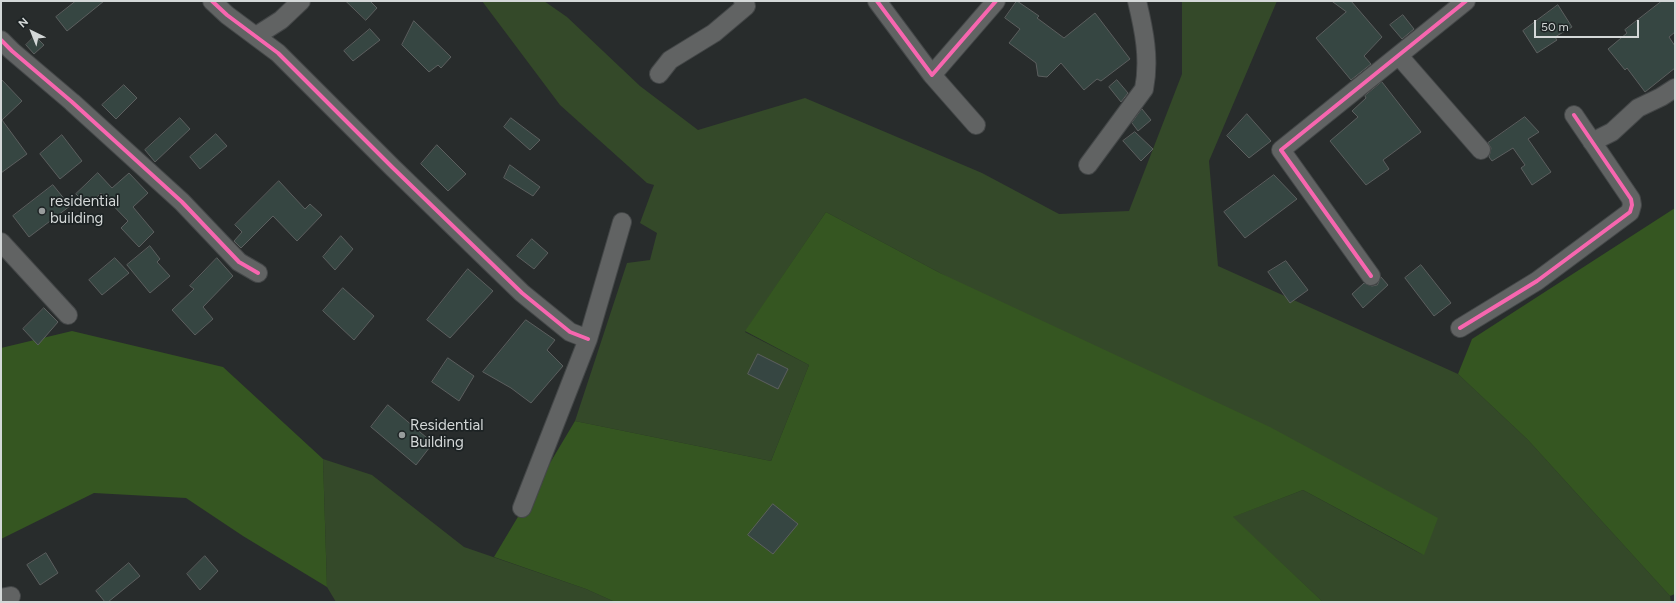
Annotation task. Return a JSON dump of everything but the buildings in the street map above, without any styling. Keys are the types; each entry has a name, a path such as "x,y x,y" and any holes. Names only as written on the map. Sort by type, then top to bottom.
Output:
{"street":[{"path":"212,1 227,15 278,53 392,167 522,293 570,332 588,339"},
{"path":"256,36 281,20 301,1"},
{"path":"659,74 670,60 714,33 746,6 743,1"},
{"path":"877,1 932,75 976,125"},
{"path":"932,75 996,1"},
{"path":"1088,165 1144,89 1147,76 1145,33 1137,1"},
{"path":"1371,276 1281,150 1466,1"},
{"path":"1,40 182,202 238,262 258,273"},
{"path":"1399,56 1481,150"},
{"path":"1592,142 1612,132 1638,108 1661,97 1675,88"},
{"path":"1460,328 1537,281 1630,212 1632,206 1631,200 1574,115"},
{"path":"522,508 588,339 622,222"},
{"path":"1,242 68,315"}],"green space":[{"path":"482,1 544,1 567,17 640,86 698,130 805,98 982,173 1059,214 1129,211 1182,74 1182,1 1277,1 1209,161 1218,266 1458,374 1528,440 1670,596 1671,602 1323,602 1232,517 1303,490 1423,555 940,273 826,212 745,332 809,365 771,461 575,421 627,263 650,260 657,233 640,223 654,185 647,183 560,105"},
{"path":"1675,208 1675,594 1670,596 1528,440 1458,374 1472,339"},
{"path":"826,212 940,273 1270,427 1438,518 1424,555 1303,490 1233,517 1323,602 615,602 586,589 494,557 575,421 771,461 809,365 745,331"},
{"path":"72,331 223,367 323,459 327,587 243,536 186,498 94,493 1,539 1,348"},
{"path":"323,459 372,475 464,547 586,589 615,602 336,602 327,587"}],"cycle path":[{"path":"212,1 227,15 278,53 392,167 522,293 570,332 588,339"},
{"path":"877,1 932,75 996,1"},
{"path":"1371,276 1281,150 1466,1"},
{"path":"1,40 182,202 239,262 258,273"},
{"path":"1460,328 1537,281 1630,212 1632,205 1631,199 1574,115"}],"place":[{"name":"residential building","path":"42,211"},
{"name":"Residential Building","path":"402,435"}]}
